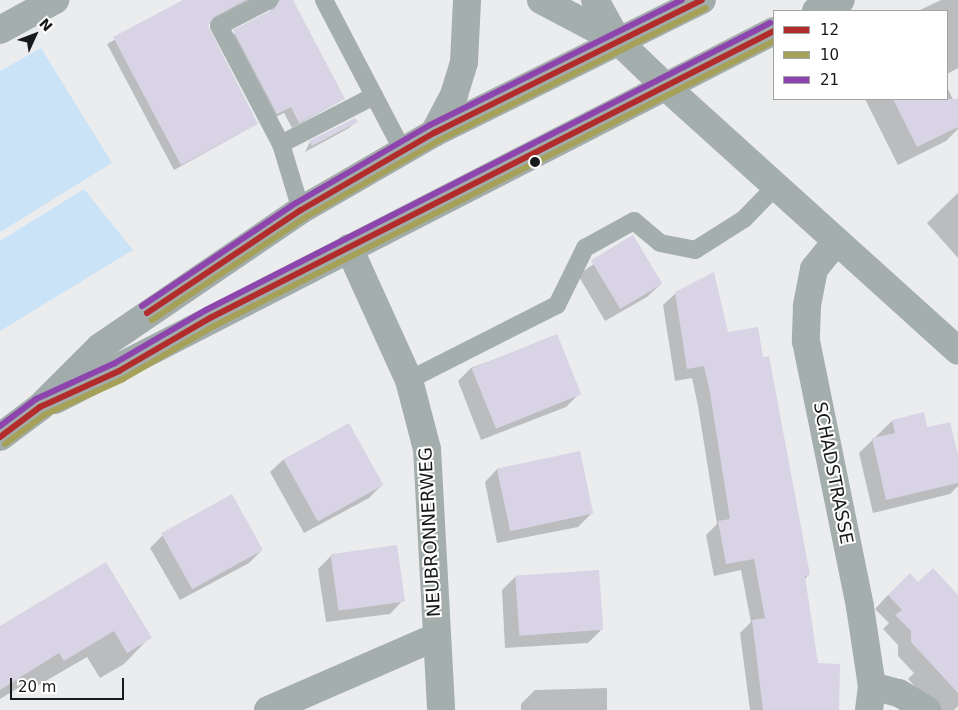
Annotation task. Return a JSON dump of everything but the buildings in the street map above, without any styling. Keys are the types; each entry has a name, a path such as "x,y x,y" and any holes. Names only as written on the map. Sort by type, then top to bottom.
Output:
{"main road":[{"path":"0,437 40,407 100,347 301,210 434,132 617,40 702,0"},
{"path":"818,10 841,0"},
{"path":"40,407 119,371 349,248 664,84 773,32"}],"street":[{"path":"0,30 55,0"},
{"path":"434,132 454,95 464,62 467,0"},
{"path":"541,0 617,40 774,188 958,351"},
{"path":"595,0 617,40"},
{"name":"SCHADSTRASSE","path":"835,243 814,269 807,306 806,341 870,698"},
{"name":"NEUBRONNERWEG","path":"349,248 409,380 427,449 441,710"},
{"path":"268,710 436,637"},
{"path":"870,698 899,693 927,710"}],"lane":[{"path":"269,0 219,26 281,144 301,210"},
{"path":"324,0 403,151"},
{"path":"281,144 374,96"},
{"path":"409,380 557,305 584,248 634,221 660,243 695,250 744,219 774,188"}],"shaded area":[{"path":"41,48 112,163 0,232 0,71"},
{"path":"84,189 133,250 0,331 0,241"}],"transit line":[{"name":"21","path":"142,306 296,203 430,125 682,0"},
{"name":"12","path":"147,313 301,210 434,133 702,0"},
{"name":"10","path":"152,320 306,217 438,141 706,8"},
{"name":"21","path":"0,426 36,399 115,363 206,310 770,23"},
{"name":"12","path":"0,437 40,407 119,371 210,318 773,32"},
{"name":"10","path":"5,444 44,415 123,379 214,326 773,42"}]}
